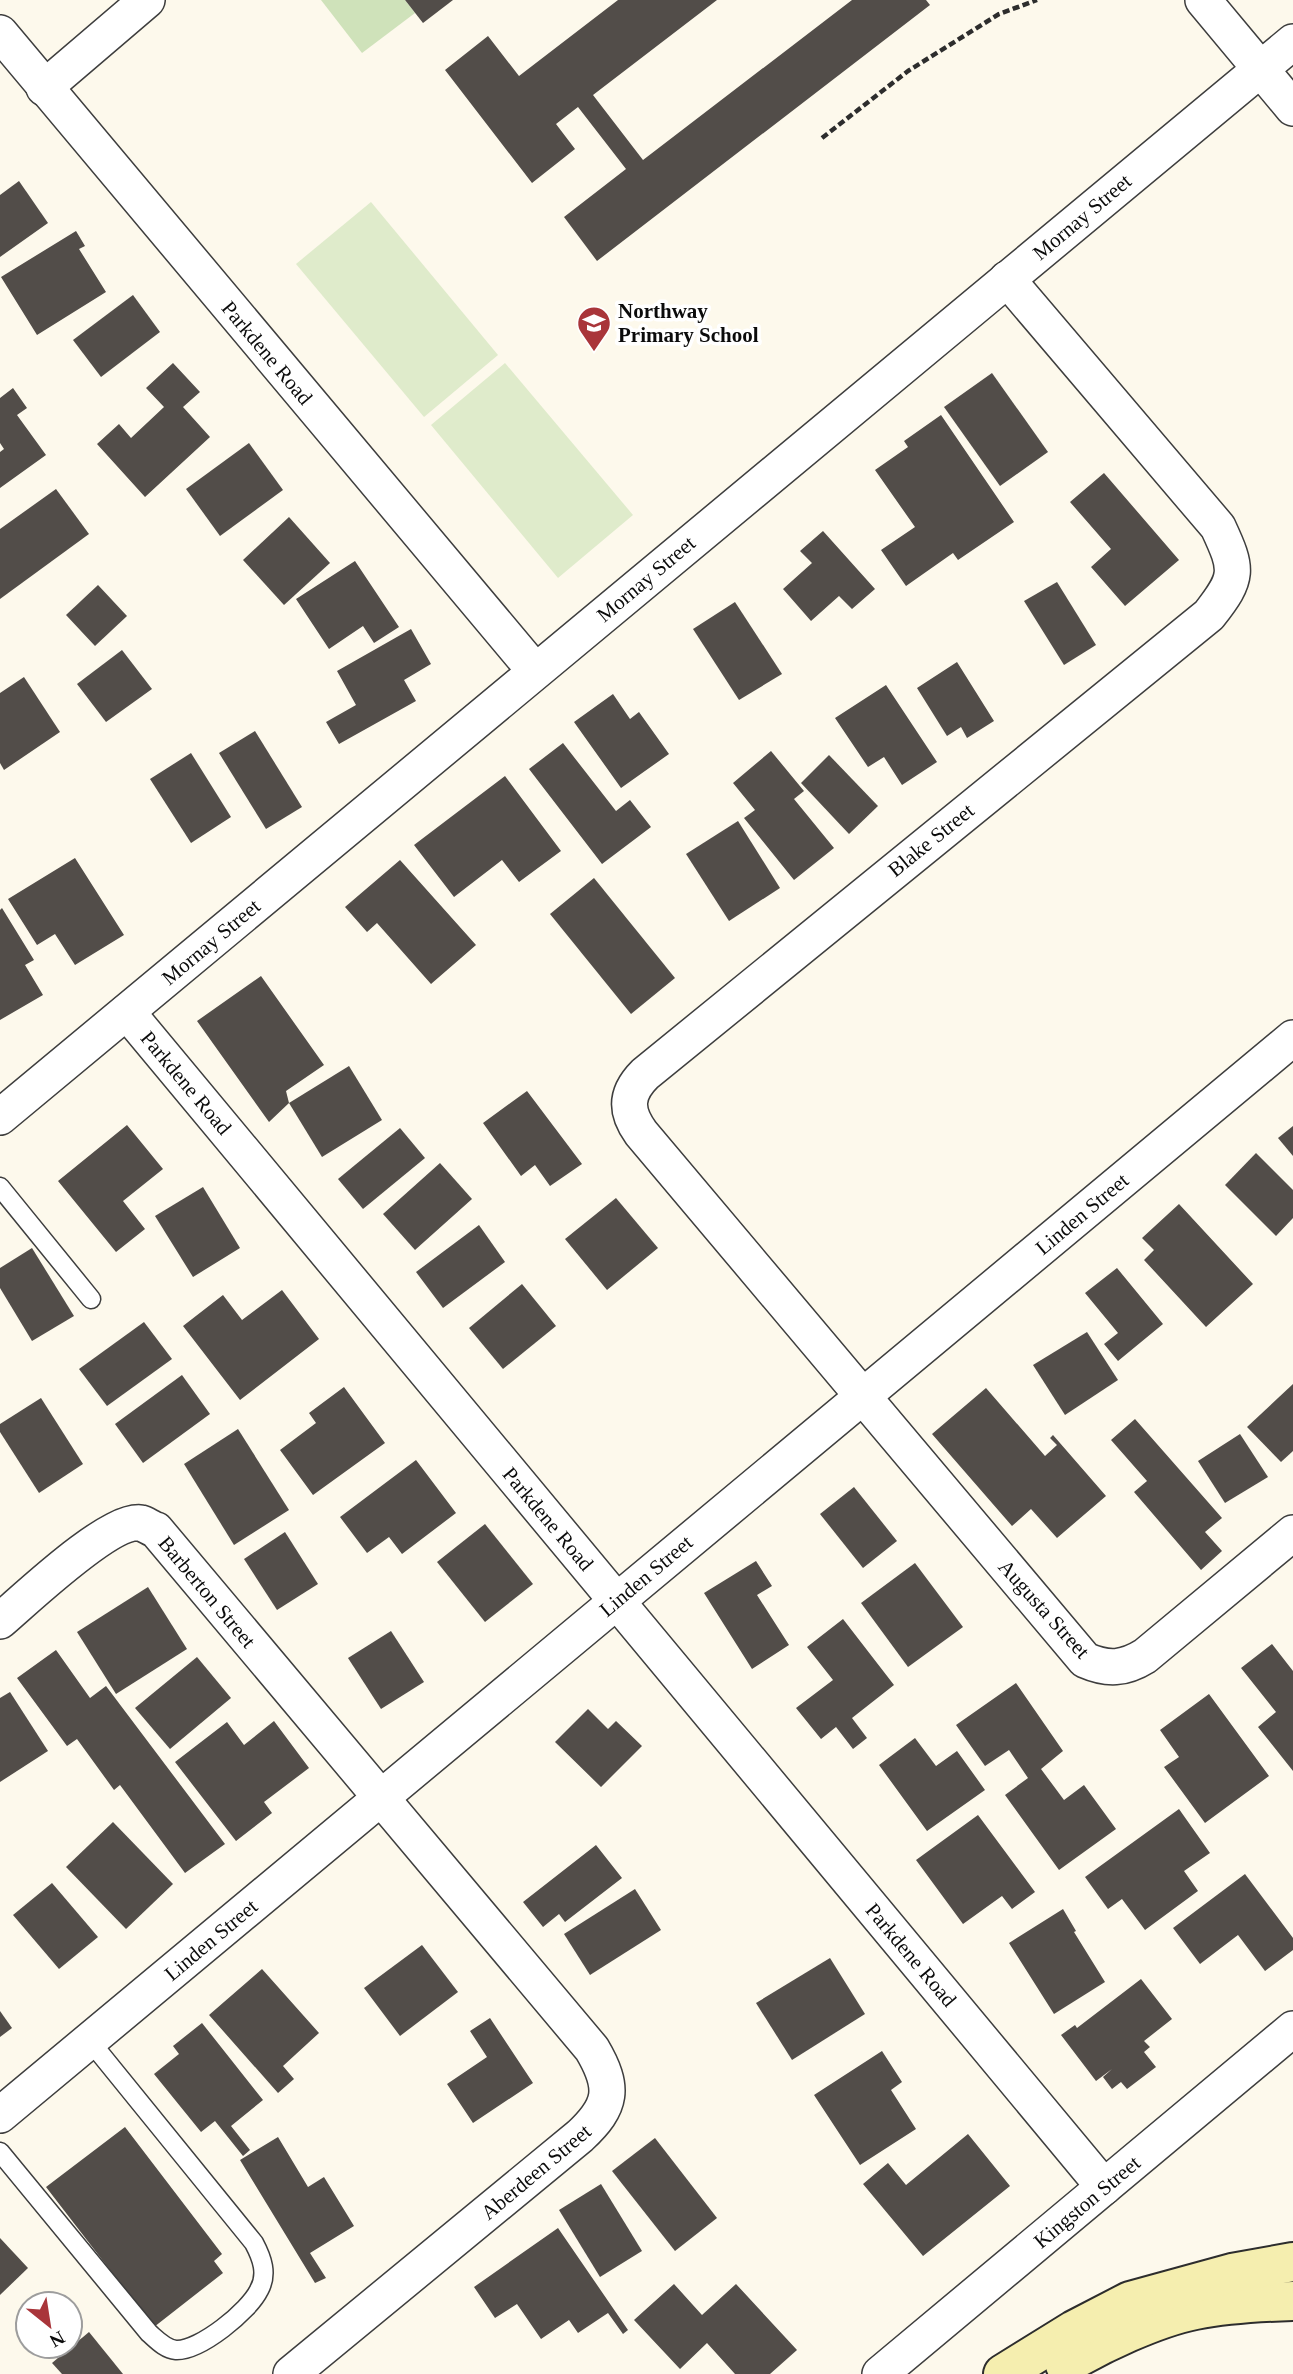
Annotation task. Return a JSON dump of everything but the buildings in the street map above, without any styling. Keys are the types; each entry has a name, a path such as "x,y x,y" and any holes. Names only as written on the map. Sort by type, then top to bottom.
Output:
{"main road":[{"path":"1003,2374 1074,2330 1130,2301 1232,2273 1293,2262"},
{"path":"1051,2374 1100,2346 1194,2310 1293,2301"}],"street":[{"path":"44,88 147,0"},
{"path":"1203,0 1293,108"},
{"name":"Parkdene Road","path":"0,33 535,671"},
{"name":"Mornay Street","path":"0,1117 1293,42"},
{"name":"Blake Street","path":"863,1397 641,1133 632,1121 629,1107 636,1083 645,1074 1209,615 1228,592 1233,573 1230,552 1217,527 1007,279"},
{"name":"Parkdene Road","path":"127,1013 1104,2187"},
{"name":"Linden Street","path":"0,2115 1293,1038"},
{"name":"Augusta Street","path":"863,1397 1075,1650 1086,1660 1099,1666 1114,1668 1130,1665 1144,1656 1293,1533"},
{"name":"Barberton Street","path":"0,1620 96,1541 118,1528 141,1523 156,1531 381,1798"},
{"name":"Aberdeen Street","path":"291,2374 580,2136 599,2118 607,2096 605,2070 592,2049 381,1798"},
{"name":"Kingston Street","path":"880,2374 1293,2029"}],"lane":[{"path":"0,1187 91,1299"},
{"path":"0,2152 149,2333 165,2347 178,2350 190,2346 213,2335 243,2311 260,2289 264,2270 254,2243 90,2041"}],"path":[{"path":"822,138 908,71 999,14 1037,0"}],"green space":[{"path":"321,0 405,0 415,13 362,53"},
{"path":"371,202 498,355 424,417 296,264"},
{"path":"505,363 633,515 558,578 431,425"}],"place":[{"name":"Northway Primary School","path":"594,353"}]}
